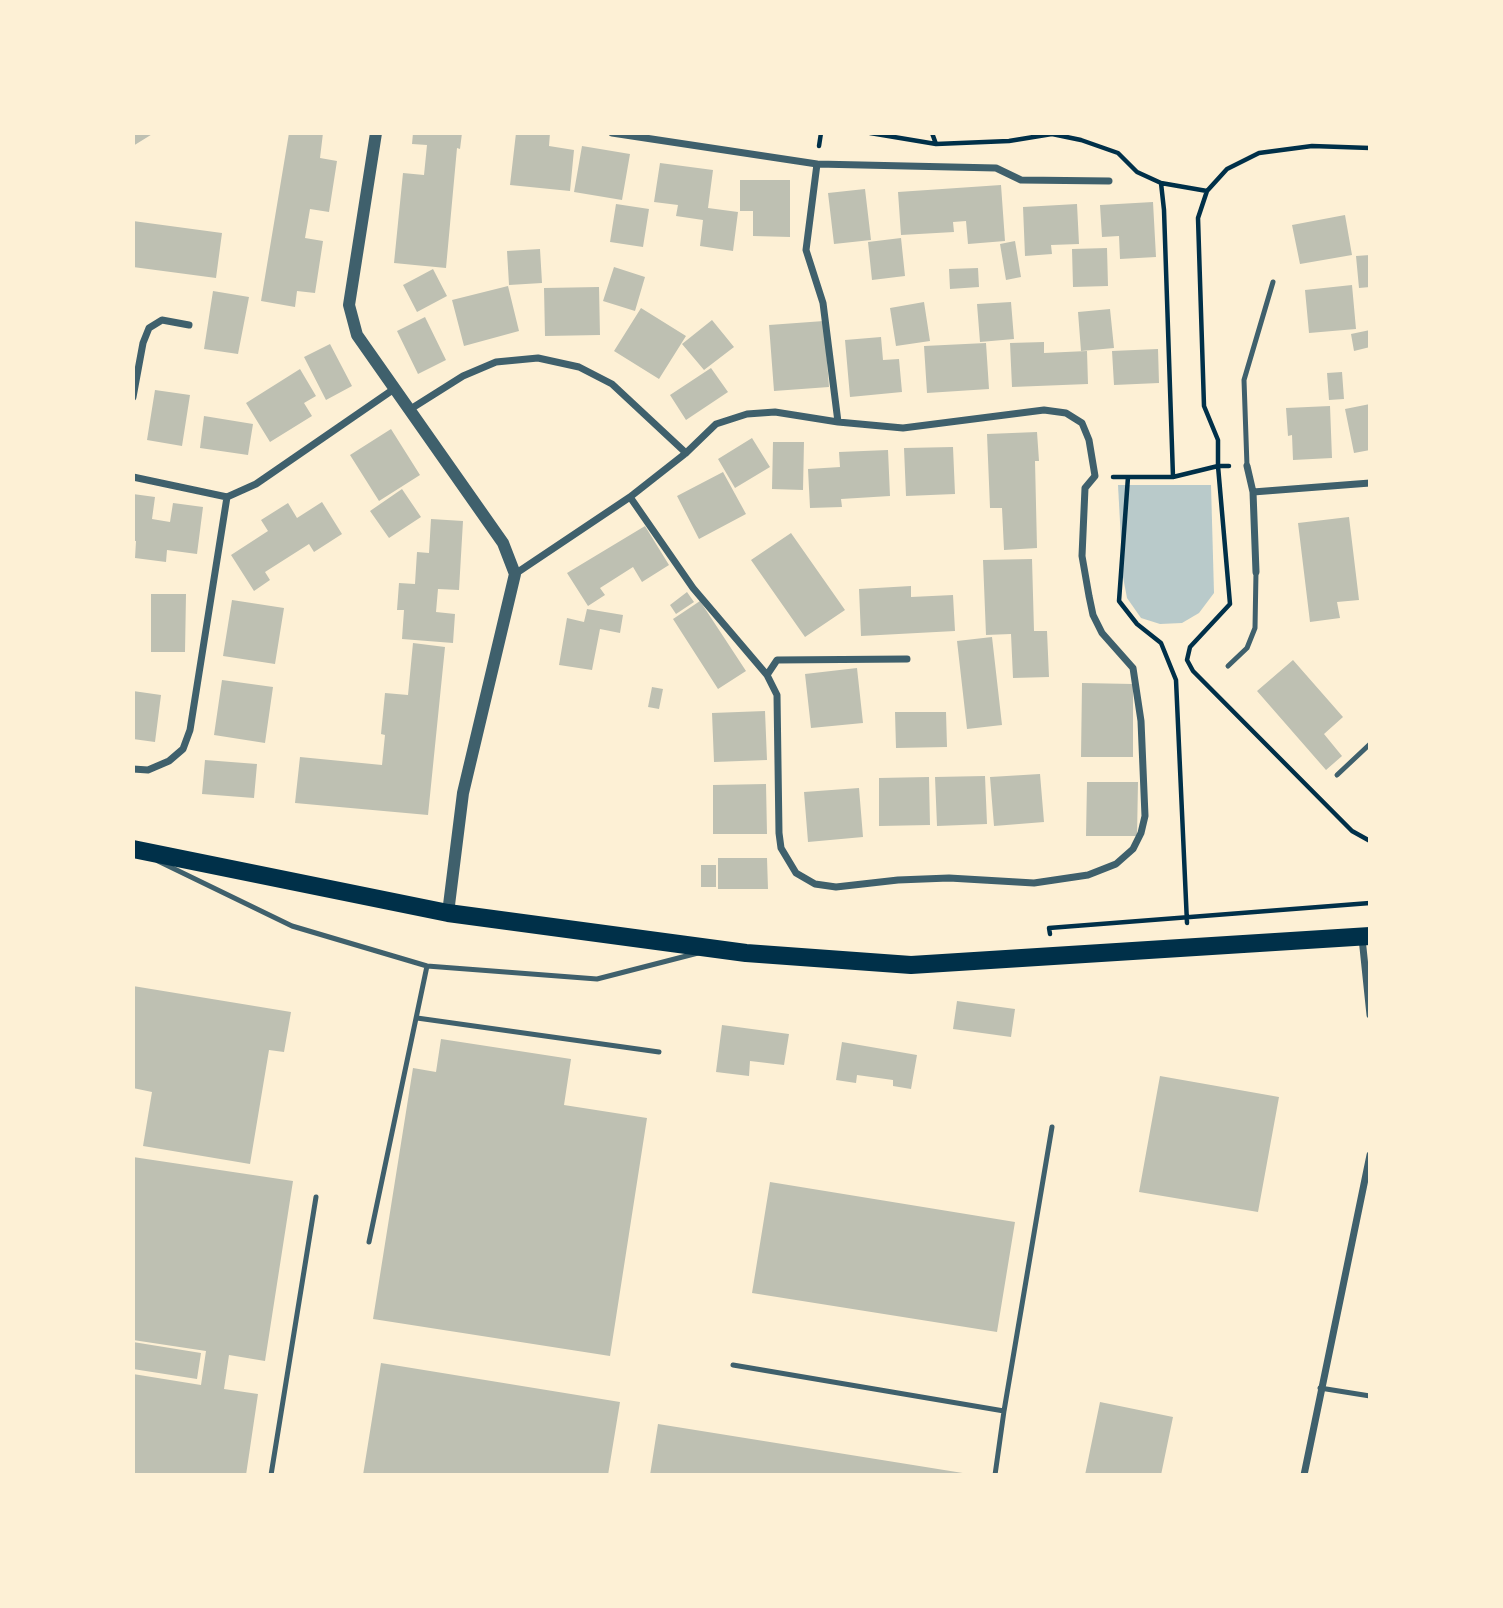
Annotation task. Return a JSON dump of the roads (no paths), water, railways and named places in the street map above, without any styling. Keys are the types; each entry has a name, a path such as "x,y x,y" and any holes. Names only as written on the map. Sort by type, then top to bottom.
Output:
{"main road":[{"path":"133,849 448,913 746,953 911,965 1366,937"}],"street":[{"path":"376,133 349,306 357,335 503,543 515,575 463,793 448,913"},
{"path":"612,133 817,164 996,168 1021,180 1109,181"},
{"path":"817,164 806,250 823,303 838,422"},
{"path":"133,397 143,343 149,328 162,320 189,325"},
{"path":"409,410 463,376 496,362 538,358 579,367 612,384 686,453"},
{"path":"133,477 227,497 256,484 394,389"},
{"path":"515,575 629,497 686,453 716,424 747,414 775,412 838,422 903,428 1044,410 1066,413 1082,423 1089,440 1095,476 1085,488 1082,556 1093,615 1102,633 1133,668 1141,720 1145,816 1133,849 1116,864 1088,875 1034,883 949,878 836,887 815,884 796,873 781,848 777,695 767,675 693,588 629,497"},
{"path":"1247,466 1253,492 1256,572"},
{"path":"1253,492 1370,483"},
{"path":"133,769 148,770 169,761 183,749 190,730 227,497"},
{"path":"767,675 777,660 907,659"},
{"path":"1366,937 1370,1015"},
{"path":"1304,1475 1370,1155"}],"lane":[{"path":"1247,466 1244,380 1273,282"},
{"path":"1228,666 1247,648 1255,628 1256,572"},
{"path":"1337,775 1370,744"},
{"path":"133,849 292,926 428,966 597,979 714,949"},
{"path":"369,1242 428,966"},
{"path":"417,1018 659,1052"},
{"path":"995,1475 1052,1127"},
{"path":"271,1475 316,1197"},
{"path":"733,1365 1004,1411"},
{"path":"1320,1388 1370,1396"}]}
